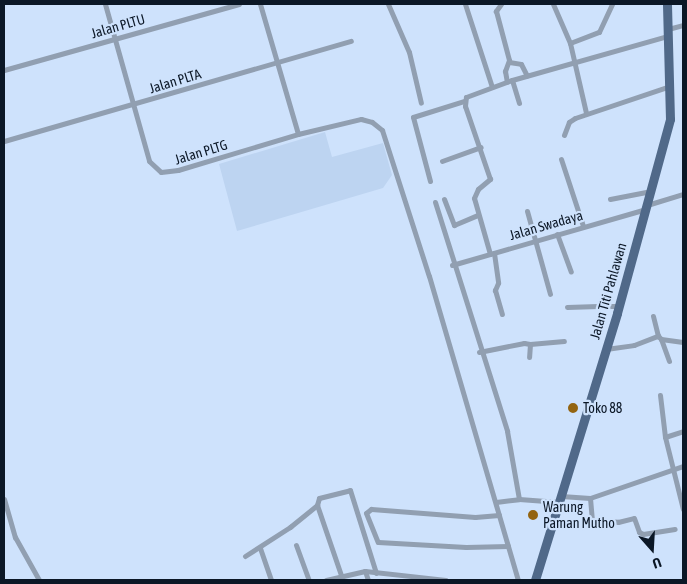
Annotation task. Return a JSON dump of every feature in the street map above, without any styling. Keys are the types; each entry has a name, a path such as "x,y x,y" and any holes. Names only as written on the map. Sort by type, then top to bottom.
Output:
{"main road":[{"name":"Jalan Titi Pahlawan","path":"534,580 619,306 670,119 667,4"}],"street":[{"name":"Jalan PLTG","path":"105,4 132,106 149,161 157,170 166,173 298,134 361,119 378,125 386,137 496,502"},
{"name":"Jalan PLTU","path":"4,70 239,4"},
{"path":"260,4 298,134"},
{"path":"388,4 409,52 420,103"},
{"path":"465,4 492,87"},
{"path":"500,4 496,12 509,62 505,71 519,103"},
{"path":"553,4 570,43 586,114"},
{"path":"570,43 599,32 612,4"},
{"path":"430,181 412,117 464,101 468,96 510,81 575,64 668,32 683,24"},
{"name":"Jalan PLTA","path":"4,141 132,106 351,41"},
{"path":"509,62 521,64 527,76"},
{"path":"564,135 569,122 586,114 670,86"},
{"path":"464,101 481,147 490,179 475,193 478,215 492,253 498,283 495,290 502,314"},
{"path":"442,161 481,147"},
{"path":"561,159 583,226"},
{"path":"610,199 651,191"},
{"name":"Jalan Swadaya","path":"452,265 646,207 683,194"},
{"path":"444,199 454,225 478,215"},
{"path":"434,202 479,352 507,431 519,499"},
{"path":"526,212 550,294"},
{"path":"557,234 571,272"},
{"path":"567,307 598,306"},
{"path":"605,306 619,306"},
{"path":"653,316 669,361"},
{"path":"606,349 634,345 660,337 683,342"},
{"path":"479,352 516,342 530,344 564,341"},
{"path":"529,358 530,344"},
{"path":"660,395 665,437 683,509"},
{"path":"665,437 683,431"},
{"path":"518,580 496,502 519,499 590,498 683,466"},
{"path":"341,575 317,505 319,498 351,492 376,573"},
{"path":"590,498 592,520 618,522 634,518 641,534 674,529"},
{"path":"4,499 6,515 15,537 38,580"},
{"path":"245,556 260,548 317,505"},
{"path":"499,515 475,517 371,509 366,512 378,542 466,547 508,546"},
{"path":"296,545 309,580"},
{"path":"260,548 270,580"},
{"path":"365,571 368,580"},
{"path":"326,580 365,571 446,580"}],"shaded area":[{"path":"325,132 332,157 383,143 392,175 383,188 237,231 219,164"}],"place":[{"name":"Toko 88","path":"573,408"},
{"name":"Warung Paman Mutho","path":"533,515"}]}
